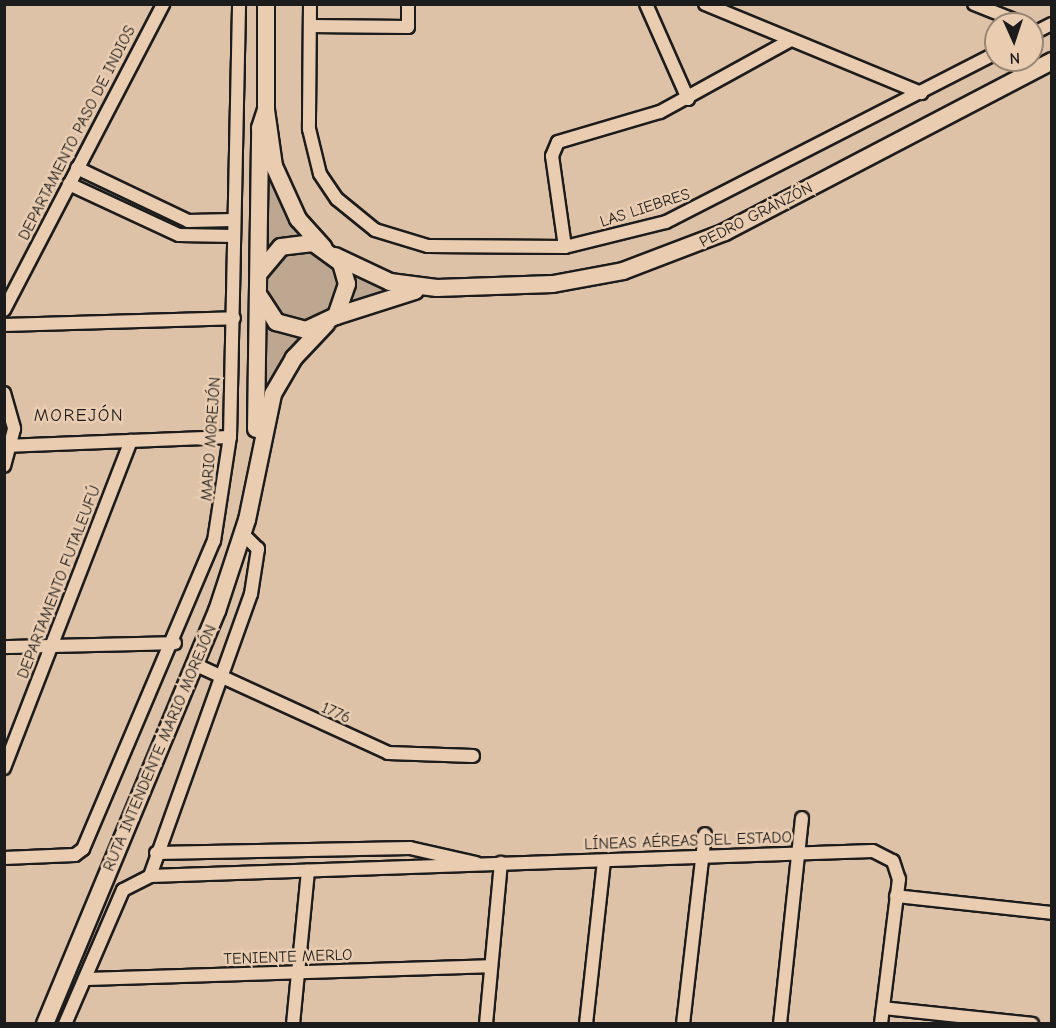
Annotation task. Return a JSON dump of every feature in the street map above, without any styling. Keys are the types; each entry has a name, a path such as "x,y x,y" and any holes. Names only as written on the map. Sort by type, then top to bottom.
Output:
{"main road":[{"path":"264,129 289,203 329,251 347,285 331,320 306,330 285,327 269,315 260,296 264,129 266,110 266,4"},
{"name":"PEDRO GRANZÓN","path":"331,320 391,295 437,288 553,284 657,261 725,232 1052,62"},
{"path":"260,273 272,254 291,243 329,251"},
{"name":"PEDRO GRANZÓN","path":"329,251 390,282 437,288"},
{"name":"RUTA INTENDENTE MARIO MOREJÓN","path":"255,466 260,296"},
{"name":"RUTA INTENDENTE MARIO MOREJÓN","path":"45,1023 195,664 243,534 255,466 276,386 331,320"}],"street":[{"name":"DEPARTAMENTO PASO DE INDIOS","path":"4,310 163,4"},
{"name":"MARIO MOREJÓN","path":"4,858 75,855 83,849 175,643 214,541 230,437 239,4"},
{"path":"310,4 310,26 408,27 408,4"},
{"path":"645,4 688,99"},
{"path":"705,4 921,93"},
{"path":"974,4 994,12"},
{"name":"LAS LIEBRES","path":"310,26 310,150 338,199 398,241 486,249 565,247 631,233 705,206 984,59"},
{"path":"565,247 552,156 558,142 688,99 790,40"},
{"path":"237,128 264,129"},
{"path":"77,168 188,221 234,220"},
{"path":"69,184 179,235 234,236"},
{"path":"4,325 234,318"},
{"path":"4,393 9,446 4,466"},
{"path":"9,446 230,437"},
{"name":"DEPARTAMENTO FUTALEUFÚ","path":"4,768 131,441"},
{"path":"65,1023 123,890 150,876 156,854 222,677 259,558 255,542 243,534"},
{"path":"4,647 175,643"},
{"name":"1776","path":"195,664 388,753 473,756"},
{"path":"780,1023 802,818"},
{"path":"683,1023 705,834"},
{"name":"LÍNEAS AÉREAS DEL ESTADO","path":"156,854 410,848 455,854 481,865"},
{"name":"LÍNEAS AÉREAS DEL ESTADO","path":"150,876 873,851 893,861 899,879 896,896"},
{"path":"586,1023 604,861"},
{"path":"486,1023 501,863"},
{"path":"293,1023 308,871"},
{"path":"881,1023 896,896 1052,914"},
{"name":"TENIENTE MERLO","path":"85,979 491,966"},
{"path":"883,1008 1032,1023"}],"shaded area":[{"path":"270,165 306,237 285,239 267,252"},
{"path":"304,250 324,256 334,266 340,286 334,306 324,316 304,322 284,316 274,306 268,286 274,266 284,256"},
{"path":"354,274 395,288 354,300"},
{"path":"266,320 280,331 303,336 266,398"}],"district":[{"name":"MOREJÓN","path":"79,416"}]}
